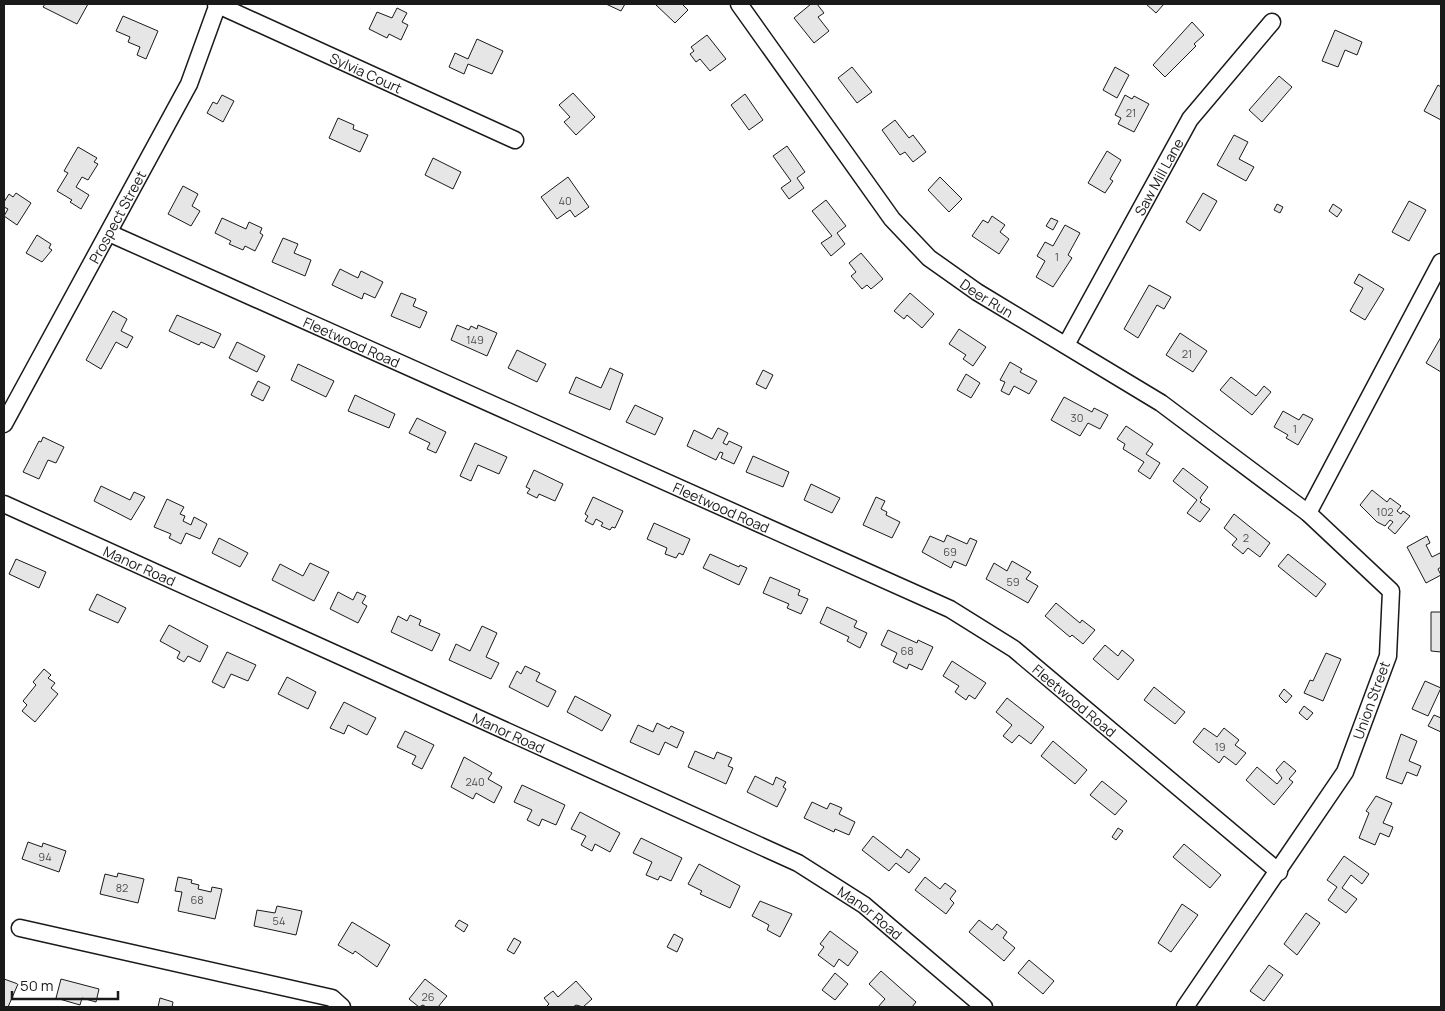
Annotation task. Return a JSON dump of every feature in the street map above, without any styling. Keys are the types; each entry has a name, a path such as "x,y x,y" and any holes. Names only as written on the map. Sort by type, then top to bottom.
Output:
{"street":[{"name":"Sylvia Court","path":"217,4 515,140"},
{"name":"Prospect Street","path":"4,424 189,84 217,4"},
{"name":"Deer Run","path":"739,4 892,219 929,258 976,292 1161,403 1308,513"},
{"name":"Saw Mill Lane","path":"1066,345 1190,119 1272,22"},
{"name":"Fleetwood Road","path":"109,233 950,609 1014,650 1279,872"},
{"path":"1308,513 1441,262"},
{"name":"Manor Road","path":"4,504 798,864 864,905 984,1007"},
{"name":"Union Street","path":"1185,1007 1279,872 1345,772 1388,656 1391,591 1308,513"},
{"path":"20,928 334,1004"}],"building":[{"path":"45,4 88,4 77,24 43,7"},
{"path":"606,4 625,4 621,11"},
{"path":"655,4 682,4 688,10 675,23"},
{"path":"811,4 817,4 824,13 818,17 829,31 814,43 794,18"},
{"path":"1146,4 1164,4 1156,13"},
{"path":"397,8 407,13 402,22 408,25 401,40 389,34 387,38 369,29 377,12 392,18"},
{"path":"123,16 158,31 146,59 137,55 140,47 128,42 130,37 116,31"},
{"path":"1192,22 1204,35 1194,44 1196,46 1165,77 1153,65"},
{"path":"1335,30 1362,42 1357,55 1345,50 1338,67 1322,61"},
{"path":"707,35 726,59 710,71 700,59 696,62 690,54 694,51 691,47"},
{"path":"477,39 503,51 492,74 468,64 464,74 449,67 455,53 468,59"},
{"path":"852,67 872,92 857,103 838,78"},
{"path":"1115,67 1129,75 1117,98 1103,90"},
{"path":"1279,76 1292,87 1262,122 1249,110"},
{"path":"1438,85 1441,87 1441,120 1424,111"},
{"path":"573,93 595,117 576,135 564,122 570,117 559,105"},
{"path":"745,94 763,120 749,130 731,105"},
{"path":"222,95 234,101 223,122 207,113 213,102 217,104"},
{"path":"1125,95 1132,99 1134,96 1149,104 1134,132 1118,124 1121,118 1115,115"},
{"path":"338,118 354,125 353,129 368,135 360,152 329,138"},
{"path":"895,120 909,138 913,135 926,152 913,162 905,152 900,155 882,130"},
{"path":"1234,135 1248,142 1239,159 1254,167 1246,181 1217,165"},
{"path":"787,146 805,172 797,178 804,188 789,199 781,188 791,181 773,156"},
{"path":"78,147 97,158 94,162 98,164 88,180 82,177 76,187 89,195 81,209 70,202 72,200 57,191 68,173 64,171"},
{"path":"1107,151 1121,160 1110,179 1113,181 1105,193 1088,183"},
{"path":"433,158 461,172 453,189 425,175"},
{"path":"568,177 589,207 575,217 570,210 557,219 541,197"},
{"path":"940,177 962,199 949,212 928,190"},
{"path":"183,186 198,194 192,206 200,211 191,226 168,214"},
{"path":"16,193 31,203 17,225 4,216 8,209 4,207 4,202 9,194 13,197"},
{"path":"1203,193 1217,201 1200,231 1186,222"},
{"path":"826,200 846,226 837,233 845,244 831,256 821,243 832,236 812,211"},
{"path":"1409,201 1426,210 1409,241 1392,232"},
{"path":"1277,204 1283,207 1280,213 1274,210"},
{"path":"1333,204 1342,210 1337,217 1329,211"},
{"path":"992,216 1005,225 1000,232 1009,239 999,254 972,236 983,220 988,223"},
{"path":"222,218 246,229 249,222 262,228 260,233 263,235 255,251 245,246 243,250 229,244 231,241 215,233"},
{"path":"1051,218 1058,221 1053,230 1046,226"},
{"path":"1065,225 1080,233 1068,255 1072,258 1053,287 1036,277 1045,261 1037,256 1045,242 1053,246"},
{"path":"37,235 51,244 49,248 52,250 42,262 26,253"},
{"path":"283,238 298,244 294,253 311,260 305,276 272,262"},
{"path":"861,253 883,279 871,289 867,285 862,289 851,276 856,272 849,263"},
{"path":"340,269 358,278 361,271 383,282 375,298 364,293 362,299 332,285"},
{"path":"1359,274 1384,289 1365,320 1350,311 1363,288 1354,283"},
{"path":"1149,285 1171,297 1164,309 1157,305 1138,338 1124,329"},
{"path":"401,293 416,299 413,306 427,312 420,328 391,316"},
{"path":"910,293 934,314 922,328 907,315 904,319 894,311"},
{"path":"113,311 127,319 121,331 133,337 127,348 116,342 101,369 86,360"},
{"path":"177,315 221,334 214,348 201,342 199,345 169,331"},
{"path":"457,325 469,330 471,326 477,329 478,325 497,333 487,356 451,340"},
{"path":"959,329 986,347 973,366 963,359 966,355 949,344"},
{"path":"1180,333 1207,351 1193,372 1166,355"},
{"path":"1441,337 1441,372 1426,363"},
{"path":"237,342 265,356 257,372 229,358"},
{"path":"517,350 546,364 537,382 508,368"},
{"path":"1010,362 1022,369 1020,372 1037,381 1029,394 1014,386 1009,395 1001,391 1005,382 1000,380"},
{"path":"298,364 334,381 326,397 291,380"},
{"path":"610,368 623,374 610,410 569,393 576,377 601,388"},
{"path":"763,370 773,375 766,389 756,384"},
{"path":"966,374 980,383 971,398 957,390"},
{"path":"1231,377 1256,396 1264,386 1271,392 1252,415 1220,390"},
{"path":"258,381 270,387 263,401 251,395"},
{"path":"355,395 395,414 389,428 348,411"},
{"path":"1064,397 1092,412 1094,408 1108,415 1100,429 1088,423 1080,436 1051,420"},
{"path":"635,405 663,418 655,435 626,422"},
{"path":"1283,411 1299,420 1303,414 1313,419 1298,445 1286,438 1288,435 1274,427"},
{"path":"417,418 446,432 436,453 427,449 430,443 409,433"},
{"path":"1126,426 1153,444 1146,454 1160,463 1150,479 1138,471 1144,462 1123,449 1125,444 1117,439"},
{"path":"718,428 728,433 723,443 727,445 729,441 742,447 734,464 721,458 723,453 720,452 716,460 687,446 694,430 712,439"},
{"path":"43,437 64,447 56,463 48,460 39,479 23,472"},
{"path":"475,443 507,457 499,474 478,465 471,481 460,476"},
{"path":"753,456 789,472 783,487 746,472"},
{"path":"1183,468 1208,487 1200,498 1202,500 1200,502 1210,509 1200,522 1187,513 1197,500 1173,481"},
{"path":"534,470 563,484 555,501 539,494 537,498 527,493 530,489 526,487"},
{"path":"811,484 840,498 832,513 804,500"},
{"path":"101,486 130,500 134,492 145,497 131,520 94,501"},
{"path":"1372,490 1387,502 1390,498 1401,506 1397,511 1401,514 1403,511 1410,516 1395,534 1388,528 1393,522 1390,520 1385,526 1377,522 1360,505"},
{"path":"593,497 623,511 615,528 612,527 610,530 601,526 603,523 596,519 593,525 585,521 588,516 585,514"},
{"path":"876,497 885,501 881,509 887,512 886,515 900,522 892,538 863,525"},
{"path":"167,499 184,507 180,514 185,516 183,521 191,525 194,517 207,524 200,539 186,533 181,544 169,538 171,534 154,527"},
{"path":"1234,514 1270,543 1260,557 1248,548 1243,554 1232,545 1237,539 1224,528"},
{"path":"654,523 690,539 683,555 679,553 676,558 665,554 667,548 647,539"},
{"path":"947,535 967,544 970,538 977,541 966,566 954,561 951,568 922,552 930,536 944,542"},
{"path":"1427,536 1430,543 1426,545 1432,557 1440,553 1441,555 1441,567 1438,569 1441,575 1426,583 1407,547"},
{"path":"219,538 248,553 240,567 212,553"},
{"path":"710,554 739,567 740,565 747,568 739,585 703,568"},
{"path":"1288,554 1326,584 1316,597 1278,566"},
{"path":"16,559 46,572 39,588 9,574"},
{"path":"1012,561 1031,572 1026,579 1038,586 1028,603 986,579 994,563 1007,571"},
{"path":"310,563 329,572 314,601 272,580 280,564 303,576"},
{"path":"770,577 800,590 798,595 808,599 801,614 787,608 789,604 763,593"},
{"path":"338,592 353,600 357,592 366,596 362,603 367,606 358,623 330,609"},
{"path":"97,594 126,608 118,623 89,610"},
{"path":"1056,603 1080,623 1082,620 1095,630 1083,644 1072,635 1070,637 1045,616"},
{"path":"827,607 857,621 854,627 867,633 860,648 847,641 849,637 820,623"},
{"path":"1431,612 1441,612 1441,652 1431,651"},
{"path":"410,615 421,620 419,625 440,634 432,651 391,632 398,616 407,621"},
{"path":"169,625 208,646 200,662 188,656 184,662 177,658 180,652 160,641"},
{"path":"482,626 497,633 486,657 499,663 491,679 449,660 456,644 470,651"},
{"path":"888,630 917,643 918,640 933,647 922,670 909,664 907,669 893,662 897,653 881,645"},
{"path":"1105,645 1118,656 1122,650 1134,660 1118,680 1093,659"},
{"path":"227,652 256,665 248,681 231,674 224,688 212,682"},
{"path":"1326,653 1341,659 1323,701 1304,693 1310,680 1313,681"},
{"path":"952,661 986,683 975,699 969,695 966,700 955,692 959,686 943,676"},
{"path":"525,666 540,673 536,681 556,691 548,707 509,687 517,671 521,674"},
{"path":"44,669 51,675 48,678 55,683 51,688 58,694 35,722 22,711 27,705 23,701 36,685 33,682"},
{"path":"287,677 316,692 308,709 278,694"},
{"path":"1425,681 1441,688 1428,716 1412,709"},
{"path":"1154,687 1185,712 1175,724 1144,700"},
{"path":"1284,689 1292,696 1286,703 1279,696"},
{"path":"575,696 611,715 602,731 567,712"},
{"path":"1007,698 1044,727 1031,744 1019,735 1012,743 1003,736 1012,725 996,712"},
{"path":"344,702 376,718 367,735 348,725 344,734 330,728"},
{"path":"1304,706 1313,713 1307,720 1299,713"},
{"path":"1434,715 1441,718 1441,732 1428,726"},
{"path":"657,723 669,729 671,726 684,732 677,748 665,742 659,755 630,742 638,725 653,732"},
{"path":"1204,728 1217,737 1224,728 1239,740 1235,745 1246,753 1236,765 1224,756 1219,763 1193,742"},
{"path":"405,731 434,745 422,769 412,764 416,756 397,747"},
{"path":"1401,734 1417,741 1409,761 1421,766 1417,776 1407,772 1402,784 1386,778"},
{"path":"1053,741 1087,770 1075,784 1041,756"},
{"path":"695,751 714,759 717,752 732,758 728,766 733,768 726,784 688,767"},
{"path":"464,757 492,773 488,779 502,787 494,803 476,793 473,799 451,787"},
{"path":"1284,761 1296,771 1289,779 1293,782 1274,805 1246,780 1257,767 1277,784 1282,778 1276,770"},
{"path":"755,776 773,785 776,777 786,782 783,787 786,789 777,807 747,792"},
{"path":"1102,781 1127,801 1115,815 1090,795"},
{"path":"522,785 565,805 556,825 542,819 539,826 527,820 532,810 514,802"},
{"path":"1376,796 1392,803 1383,823 1393,827 1389,837 1380,833 1375,845 1359,838 1369,813 1366,811"},
{"path":"812,802 827,809 830,803 842,808 839,814 855,822 849,835 835,829 834,832 804,818"},
{"path":"580,812 620,833 610,852 595,844 592,851 581,845 586,836 571,829"},
{"path":"1118,828 1123,831 1116,840 1112,837"},
{"path":"873,836 901,858 907,849 920,859 909,873 896,863 889,871 862,850"},
{"path":"641,838 682,858 671,881 660,876 658,880 646,875 652,862 633,853"},
{"path":"28,842 42,847 43,843 66,851 59,872 22,859"},
{"path":"1184,844 1221,875 1210,888 1173,857"},
{"path":"1344,856 1369,874 1362,884 1351,875 1342,888 1357,899 1346,913 1328,900 1337,887 1327,880"},
{"path":"699,864 740,886 730,908 700,894 702,891 688,884"},
{"path":"118,873 144,879 138,903 100,894 105,874 117,877"},
{"path":"178,877 192,880 191,883 199,885 198,889 211,892 212,887 222,889 215,919 178,911 182,892 175,891"},
{"path":"925,877 940,889 945,883 956,891 950,899 954,903 946,914 915,890"},
{"path":"760,901 792,914 780,937 767,930 769,925 752,916"},
{"path":"1182,904 1198,915 1171,952 1158,943"},
{"path":"277,906 302,911 296,935 254,926 257,910 275,913"},
{"path":"1306,913 1320,923 1297,955 1284,944"},
{"path":"459,920 468,925 464,932 455,926"},
{"path":"979,920 992,930 997,924 1007,932 1003,938 1015,948 1004,961 969,932"},
{"path":"352,922 390,945 377,967 355,951 353,954 338,945"},
{"path":"830,931 858,952 848,966 839,959 834,967 818,955 824,947 820,944"},
{"path":"674,934 683,939 677,952 667,947"},
{"path":"514,938 521,942 514,954 507,950"},
{"path":"1029,960 1054,981 1043,994 1018,973"},
{"path":"1269,965 1283,975 1264,1001 1250,991"},
{"path":"881,971 916,1002 912,1007 878,1007 885,999 869,984"},
{"path":"835,973 848,984 835,1000 822,990"},
{"path":"4,979 18,984 8,1007 4,1007"},
{"path":"61,979 99,989 96,1002 82,998 80,1005 56,998"},
{"path":"425,979 447,996 438,1007 426,1007 423,1005 419,1007 409,999"},
{"path":"576,981 592,999 583,1007 576,1005 573,1007 546,1007 549,1004 544,998 553,991 558,997"},
{"path":"160,998 173,1002 172,1007 158,1007"}]}
